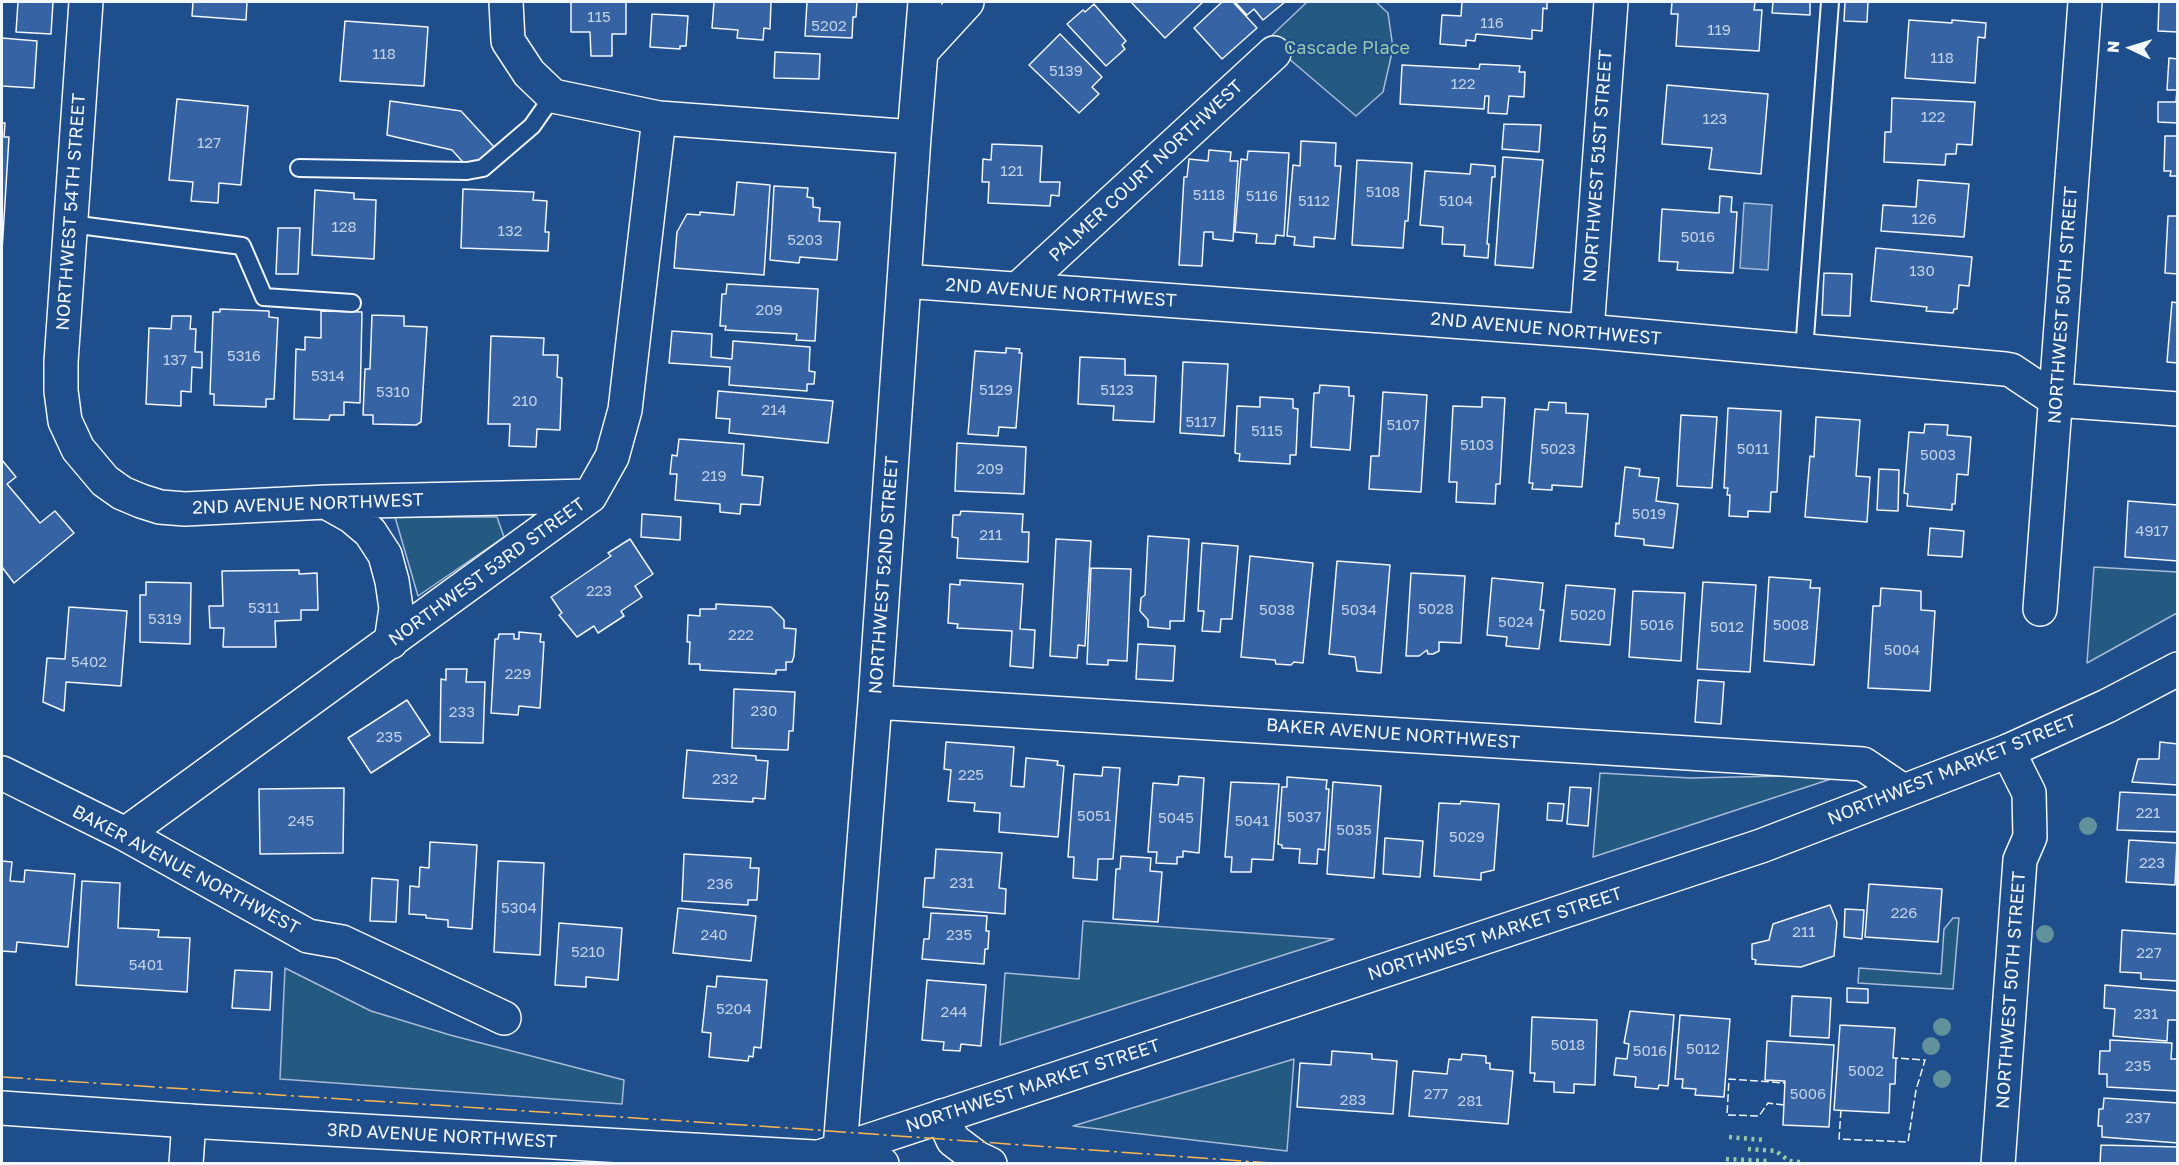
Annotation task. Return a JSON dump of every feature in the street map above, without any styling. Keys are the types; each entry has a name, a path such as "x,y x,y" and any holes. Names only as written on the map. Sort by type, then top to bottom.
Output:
{"street":[{"name":"NORTHWEST 54TH STREET","path":"65,421 61,391 61,362 86,2"},
{"path":"506,2 508,41 529,73 553,96 659,118 914,136"},
{"name":"NORTHWEST 52ND STREET","path":"817,1157 875,702 925,2"},
{"path":"922,51 967,2"},
{"name":"NORTHWEST 51ST STREET","path":"1587,331 1611,2"},
{"name":"NORTHWEST 50TH STREET","path":"2040,609 2085,2"},
{"name":"PALMER COURT NORTHWEST","path":"1018,289 1274,52"},
{"name":"NORTHWEST 53RD STREET","path":"125,834 590,496 612,457 625,410 659,118"},
{"name":"2ND AVENUE NORTHWEST","path":"904,281 1587,331 2011,369 2056,400"},
{"path":"2056,400 2178,409"},
{"name":"2ND AVENUE NORTHWEST","path":"65,421 78,449 105,482 122,493 160,507 590,496"},
{"path":"326,502 351,516 370,532 385,555 396,608 390,642"},
{"name":"NORTHWEST MARKET STREET","path":"817,1157 1761,846 2008,751 2116,701 2178,669"},
{"name":"BAKER AVENUE NORTHWEST","path":"875,702 1863,764 1903,791"},
{"name":"NORTHWEST 50TH STREET","path":"1998,1164 2020,860 2030,837 2029,793 2008,751"},
{"name":"BAKER AVENUE NORTHWEST","path":"2,773 125,834 308,936 342,942 504,1018"},
{"name":"3RD AVENUE NORTHWEST","path":"2,1108 597,1154 817,1157 882,1164"},
{"path":"942,1116 953,1140 977,1158 990,1164"},
{"path":"186,1164 189,1121"}],"lane":[{"path":"1804,351 1830,2"},
{"path":"299,168 467,171 483,168 532,126 553,96"},
{"path":"71,224 242,246 264,297 352,303"}],"green space":[{"name":"Cascade Place","path":"1307,2 1376,2 1388,13 1393,48 1383,92 1356,116 1267,40"},
{"path":"395,517 497,517 504,537 418,596"},
{"path":"2094,567 2177,572 2177,613 2087,663"},
{"path":"1600,773 1690,778 1829,775 1831,779 1593,857"},
{"path":"1953,918 1959,918 1953,989 1858,983 1859,968 1941,974 1944,929"},
{"path":"1083,921 1334,939 1000,1045 1005,973 1079,979"},
{"path":"285,968 371,1011 450,1035 624,1080 622,1104 280,1079"},
{"path":"1294,1059 1287,1151 1073,1126"}],"shaded area":[{"path":"1744,203 1772,205 1768,270 1740,268"}],"building":[{"path":"18,2 53,2 51,34 16,32"},
{"path":"193,2 247,2 246,20 192,16"},
{"path":"569,2 626,2 626,34 612,34 612,56 591,56 590,32 571,32 571,3"},
{"path":"714,2 771,2 770,29 764,28 763,40 737,38 738,30 712,28"},
{"path":"807,2 857,2 856,17 853,17 852,38 805,36"},
{"path":"1131,2 1203,2 1165,38"},
{"path":"1222,2 1233,2 1257,28 1222,59 1194,28"},
{"path":"1235,2 1285,2 1263,20 1254,9 1247,15"},
{"path":"1462,2 1547,2 1547,9 1543,8 1542,31 1532,30 1532,39 1476,34 1475,41 1466,40 1466,46 1440,44 1442,15 1461,16"},
{"path":"1672,2 1755,2 1754,10 1762,10 1759,51 1676,46 1678,14 1671,14"},
{"path":"1773,2 1810,2 1810,15 1772,13"},
{"path":"1845,2 1868,2 1867,22 1844,21"},
{"path":"2159,2 2178,2 2178,32 2158,31"},
{"path":"1094,4 1126,41 1122,45 1125,49 1106,66 1067,24"},
{"path":"652,14 688,16 686,46 680,46 680,49 650,47"},
{"path":"1909,20 1986,23 1985,38 1978,37 1975,83 1905,78"},
{"path":"345,21 428,27 424,86 340,81"},
{"path":"1060,34 1102,77 1092,87 1099,94 1079,113 1029,65"},
{"path":"2,38 37,41 34,88 2,86"},
{"path":"775,52 820,54 819,79 774,78"},
{"path":"2169,58 2178,59 2178,123 2158,122 2158,102 2176,102 2177,90 2167,90"},
{"path":"1480,64 1520,66 1519,72 1525,72 1524,97 1509,96 1507,114 1488,113 1489,96 1485,96 1484,109 1400,104 1402,65 1479,69"},
{"path":"1667,85 1768,94 1761,174 1709,169 1712,148 1662,144"},
{"path":"1892,98 1975,102 1972,145 1957,144 1956,154 1946,154 1945,165 1884,162 1885,132 1891,132"},
{"path":"177,99 248,106 241,185 219,183 218,203 191,201 193,182 169,180"},
{"path":"390,101 461,111 495,148 470,170 452,150 387,135"},
{"path":"2,123 5,123 4,137 9,137 2,251"},
{"path":"1504,124 1541,125 1539,152 1502,149"},
{"path":"2165,136 2178,136 2178,176 2170,176 2171,171 2164,171"},
{"path":"1301,141 1336,143 1335,166 1341,166 1335,239 1314,237 1314,247 1294,245 1295,237 1287,236 1293,165 1300,166"},
{"path":"992,144 1042,146 1040,182 1060,182 1059,196 1051,195 1050,206 988,203 989,182 982,182 983,159 991,160"},
{"path":"1209,150 1231,152 1230,161 1238,161 1233,241 1213,239 1213,232 1204,232 1202,266 1179,265 1184,177 1187,177 1189,159 1208,161"},
{"path":"1248,151 1289,153 1284,236 1276,235 1275,244 1256,243 1257,234 1235,232 1241,159 1247,160"},
{"path":"1503,157 1543,160 1533,268 1495,265"},
{"path":"1357,160 1412,163 1408,221 1405,221 1403,248 1352,245"},
{"path":"1471,164 1495,166 1495,177 1492,177 1488,258 1464,256 1465,245 1442,244 1443,227 1420,225 1425,171 1470,174"},
{"path":"1918,180 1969,184 1964,237 1881,231 1883,205 1916,207"},
{"path":"737,182 770,185 764,275 674,268 677,232 687,214 700,215 700,212 734,215"},
{"path":"774,186 808,188 807,197 813,198 813,207 820,208 819,221 840,222 837,260 800,257 799,263 770,260"},
{"path":"463,189 534,192 533,200 547,201 545,232 549,232 548,251 461,248"},
{"path":"315,190 354,193 354,199 376,200 374,259 312,255"},
{"path":"1720,196 1732,197 1731,212 1737,212 1733,273 1677,270 1678,262 1659,261 1662,209 1719,213"},
{"path":"2168,216 2178,216 2178,274 2165,273"},
{"path":"278,228 300,228 298,274 276,274"},
{"path":"1876,248 1972,257 1969,286 1959,285 1957,309 1954,309 1953,313 1926,311 1927,307 1871,301"},
{"path":"1824,273 1852,274 1850,316 1822,315"},
{"path":"727,284 818,289 815,341 796,340 797,334 725,330 726,326 720,326 722,294 726,294"},
{"path":"2172,302 2178,303 2178,363 2167,362"},
{"path":"220,309 269,311 269,317 278,318 274,399 266,399 266,407 214,405 214,394 210,394 213,312 220,312"},
{"path":"321,311 362,312 360,403 344,402 344,415 330,415 329,420 294,419 296,349 305,350 305,337 321,338"},
{"path":"372,315 404,316 404,326 427,327 421,422 416,425 373,424 373,415 363,415 365,369 370,369"},
{"path":"172,316 191,316 190,329 196,329 195,352 202,352 202,368 192,367 191,392 181,391 181,406 146,404 149,328 171,329"},
{"path":"672,331 712,334 711,357 732,359 733,341 810,347 809,371 815,372 814,384 807,384 807,391 729,385 730,367 669,363"},
{"path":"491,336 544,338 543,355 558,355 557,377 562,378 560,430 537,429 536,447 509,446 510,424 488,424"},
{"path":"1006,348 1020,349 1019,353 1022,353 1016,428 999,427 998,436 968,434 975,351 1006,353"},
{"path":"1080,357 1125,359 1125,375 1156,376 1154,422 1113,420 1114,406 1078,404"},
{"path":"1183,362 1228,364 1224,436 1180,433"},
{"path":"1320,385 1349,387 1349,396 1354,396 1350,450 1311,447 1314,393 1319,393"},
{"path":"718,391 833,401 828,443 729,433 730,419 716,418"},
{"path":"1383,392 1427,395 1421,492 1369,489 1371,456 1379,456"},
{"path":"1260,397 1293,399 1293,408 1298,409 1296,455 1290,455 1290,464 1239,461 1240,454 1235,453 1237,406 1260,407"},
{"path":"1482,397 1505,398 1500,484 1496,484 1495,504 1456,502 1457,482 1449,482 1453,406 1482,407"},
{"path":"1549,402 1566,403 1566,413 1588,414 1582,487 1552,485 1552,490 1532,489 1533,483 1529,483 1535,409 1548,410"},
{"path":"1728,408 1781,411 1777,492 1771,492 1770,512 1748,511 1748,517 1729,516 1730,495 1727,495 1728,488 1724,488"},
{"path":"1681,415 1717,417 1712,488 1677,486"},
{"path":"1816,417 1860,420 1856,476 1870,477 1867,522 1805,517 1810,456 1814,457"},
{"path":"1925,424 1948,425 1947,435 1971,437 1968,475 1957,474 1955,504 1952,504 1952,510 1907,506 1908,494 1904,493 1909,432 1924,433"},
{"path":"679,439 744,444 742,475 763,477 760,505 741,504 740,514 720,512 720,504 675,500 677,474 670,474 672,455 677,456"},
{"path":"957,443 1026,447 1024,494 955,491"},
{"path":"2,460 16,477 7,484 40,523 55,511 74,533 14,583 2,567"},
{"path":"1625,467 1640,469 1639,476 1659,478 1656,501 1678,504 1673,548 1644,545 1644,539 1615,536 1616,523 1619,524"},
{"path":"1879,469 1899,470 1898,511 1877,510"},
{"path":"2128,501 2178,505 2178,561 2125,557"},
{"path":"961,511 1023,514 1022,532 1029,532 1028,562 957,558 958,538 952,537 953,515 960,515"},
{"path":"642,514 681,517 680,540 641,537"},
{"path":"1930,528 1964,531 1962,557 1928,555"},
{"path":"1148,536 1189,539 1184,621 1170,621 1170,629 1148,627 1148,620 1140,611 1141,598 1145,595"},
{"path":"630,539 653,574 635,586 642,597 621,611 624,616 598,633 594,626 577,637 559,615 562,613 551,597 611,556 608,553"},
{"path":"1056,539 1091,541 1085,646 1078,645 1077,658 1050,656"},
{"path":"1202,543 1238,546 1232,619 1221,619 1220,632 1202,631 1204,611 1198,611"},
{"path":"1250,556 1313,563 1303,663 1276,664 1275,660 1241,657"},
{"path":"1337,561 1390,565 1381,673 1357,671 1355,657 1329,654"},
{"path":"1091,568 1131,569 1127,661 1108,660 1108,665 1087,664"},
{"path":"299,570 299,574 317,573 318,610 301,610 301,620 275,621 276,647 223,647 224,628 210,628 209,606 223,606 222,571"},
{"path":"1411,573 1465,576 1461,643 1439,642 1439,651 1433,654 1428,654 1427,650 1419,656 1406,656"},
{"path":"1769,577 1811,580 1810,588 1820,588 1814,665 1764,661"},
{"path":"1492,578 1543,583 1540,610 1544,610 1539,649 1506,646 1507,637 1487,635"},
{"path":"960,580 1023,584 1020,629 1035,630 1033,668 1010,666 1012,631 957,628 958,624 948,623 950,584 960,585"},
{"path":"146,582 191,583 190,644 140,642 140,595 146,595"},
{"path":"1703,582 1756,585 1750,672 1697,669"},
{"path":"1566,585 1615,589 1610,645 1560,641"},
{"path":"1881,588 1921,591 1921,610 1935,611 1930,691 1868,688 1873,606 1880,606"},
{"path":"1633,591 1685,593 1681,661 1629,657"},
{"path":"716,604 771,607 784,620 784,628 796,629 794,656 792,662 786,662 786,670 776,670 776,674 700,670 700,664 689,664 688,615 700,616 700,609 716,609"},
{"path":"69,607 127,611 121,686 66,682 64,711 43,702 47,658 65,659"},
{"path":"519,632 541,634 540,642 544,642 540,708 519,706 518,715 491,713 495,639 498,639 499,634 514,634 514,639 519,639"},
{"path":"1138,644 1175,646 1173,681 1136,679"},
{"path":"446,669 467,669 466,682 485,682 483,743 440,742 441,679 446,680"},
{"path":"1698,680 1724,682 1721,724 1695,722"},
{"path":"734,689 795,692 793,731 789,731 788,750 732,748"},
{"path":"407,700 430,735 371,773 348,738"},
{"path":"946,742 1014,747 1011,786 1024,787 1026,758 1058,761 1057,765 1064,766 1058,837 999,832 1000,813 974,811 975,803 948,801 951,770 944,769"},
{"path":"2160,742 2178,744 2178,785 2132,782 2138,759 2159,759"},
{"path":"687,750 756,756 756,760 768,761 765,799 753,798 753,802 683,798"},
{"path":"1103,767 1120,768 1113,859 1098,859 1097,880 1073,878 1074,857 1068,857 1074,774 1102,776"},
{"path":"1179,776 1204,778 1199,853 1183,851 1183,857 1177,857 1177,864 1156,863 1157,852 1148,852 1153,783 1178,785"},
{"path":"1287,777 1327,780 1326,789 1329,789 1325,850 1318,849 1317,864 1299,863 1300,849 1282,848 1282,845 1278,844 1282,787 1287,787"},
{"path":"1231,782 1279,784 1273,860 1252,859 1251,872 1231,872 1232,857 1225,857"},
{"path":"1333,782 1381,786 1374,878 1327,874"},
{"path":"1570,787 1591,788 1588,826 1567,824"},
{"path":"344,788 343,853 260,854 259,789"},
{"path":"2120,792 2178,795 2178,832 2117,830"},
{"path":"1461,801 1499,804 1494,870 1481,873 1481,880 1434,876 1439,803 1460,804"},
{"path":"1548,803 1564,804 1562,821 1547,820"},
{"path":"1385,838 1423,841 1420,877 1383,874"},
{"path":"2129,840 2177,843 2175,885 2126,882"},
{"path":"430,842 477,845 472,929 448,927 448,920 409,914 410,886 419,887 420,867 429,868"},
{"path":"936,849 1002,853 999,888 1006,889 1005,914 923,907 925,878 934,878"},
{"path":"684,854 751,858 750,868 759,868 757,900 748,900 748,905 682,901"},
{"path":"1121,856 1151,858 1150,871 1162,872 1158,922 1113,919 1116,869 1120,869"},
{"path":"2,861 12,862 10,881 24,882 25,870 75,874 68,947 17,942 16,952 2,951"},
{"path":"498,861 544,863 540,955 494,952"},
{"path":"372,878 398,880 396,922 370,921"},
{"path":"82,881 120,883 118,928 159,930 158,937 190,938 187,992 76,985"},
{"path":"1869,884 1942,889 1938,942 1865,937"},
{"path":"1830,905 1837,922 1834,956 1801,967 1755,964 1756,960 1752,959 1752,944 1769,940 1773,924"},
{"path":"678,908 756,916 751,961 673,953"},
{"path":"1845,909 1864,910 1862,939 1844,937"},
{"path":"931,913 987,916 988,949 985,949 984,964 922,959 924,939 929,939"},
{"path":"559,923 622,928 618,980 586,977 586,987 555,985"},
{"path":"2122,930 2178,934 2178,981 2141,979 2141,973 2120,972"},
{"path":"235,970 272,972 270,1010 232,1008"},
{"path":"717,976 767,980 761,1048 754,1047 753,1057 749,1056 748,1061 709,1057 711,1033 702,1032 707,986 716,987"},
{"path":"927,980 986,985 981,1046 961,1044 960,1051 943,1050 944,1042 922,1040"},
{"path":"2105,985 2178,991 2178,1020 2168,1020 2167,1041 2113,1036 2115,1009 2104,1008"},
{"path":"1847,988 1868,989 1868,1003 1847,1002"},
{"path":"1792,996 1831,998 1829,1038 1790,1036"},
{"path":"1630,1011 1674,1015 1668,1086 1659,1085 1658,1089 1635,1087 1636,1077 1614,1075 1616,1058 1627,1059 1629,1044 1624,1043"},
{"path":"1680,1015 1730,1019 1724,1097 1695,1095 1696,1089 1682,1088 1683,1079 1675,1079"},
{"path":"1532,1017 1597,1020 1595,1085 1574,1084 1574,1093 1554,1092 1554,1082 1534,1081 1535,1073 1530,1073"},
{"path":"1840,1025 1895,1028 1893,1058 1896,1058 1895,1084 1890,1084 1889,1113 1834,1110"},
{"path":"2110,1040 2172,1043 2171,1059 2178,1059 2178,1091 2107,1087 2107,1074 2099,1074 2100,1051 2110,1051"},
{"path":"1767,1041 1834,1045 1829,1127 1783,1125 1785,1081 1765,1080"},
{"path":"1332,1051 1372,1054 1372,1059 1397,1061 1393,1114 1297,1107 1300,1063 1331,1065"},
{"path":"1462,1054 1486,1056 1486,1063 1490,1063 1490,1069 1513,1071 1508,1124 1409,1116 1413,1071 1447,1074 1449,1059 1461,1060"},
{"path":"2104,1098 2178,1103 2178,1143 2102,1137 2102,1126 2098,1126 2099,1109 2103,1109"},
{"path":"2101,1145 2178,1147 2178,1164 2100,1164"}],"hedge":[{"path":"1729,1137 1764,1140"},
{"path":"1748,1149 1776,1151 1789,1161 1800,1162"},
{"path":"1726,1159 1769,1161"}],"fence":[{"path":"1841,1110 1839,1139 1908,1142 1916,1090 1925,1060 1896,1058"},
{"path":"1784,1105 1768,1103 1759,1116 1727,1115 1729,1079 1785,1083"}],"power":[{"path":"2,1077 789,1128 1284,1164"}]}
